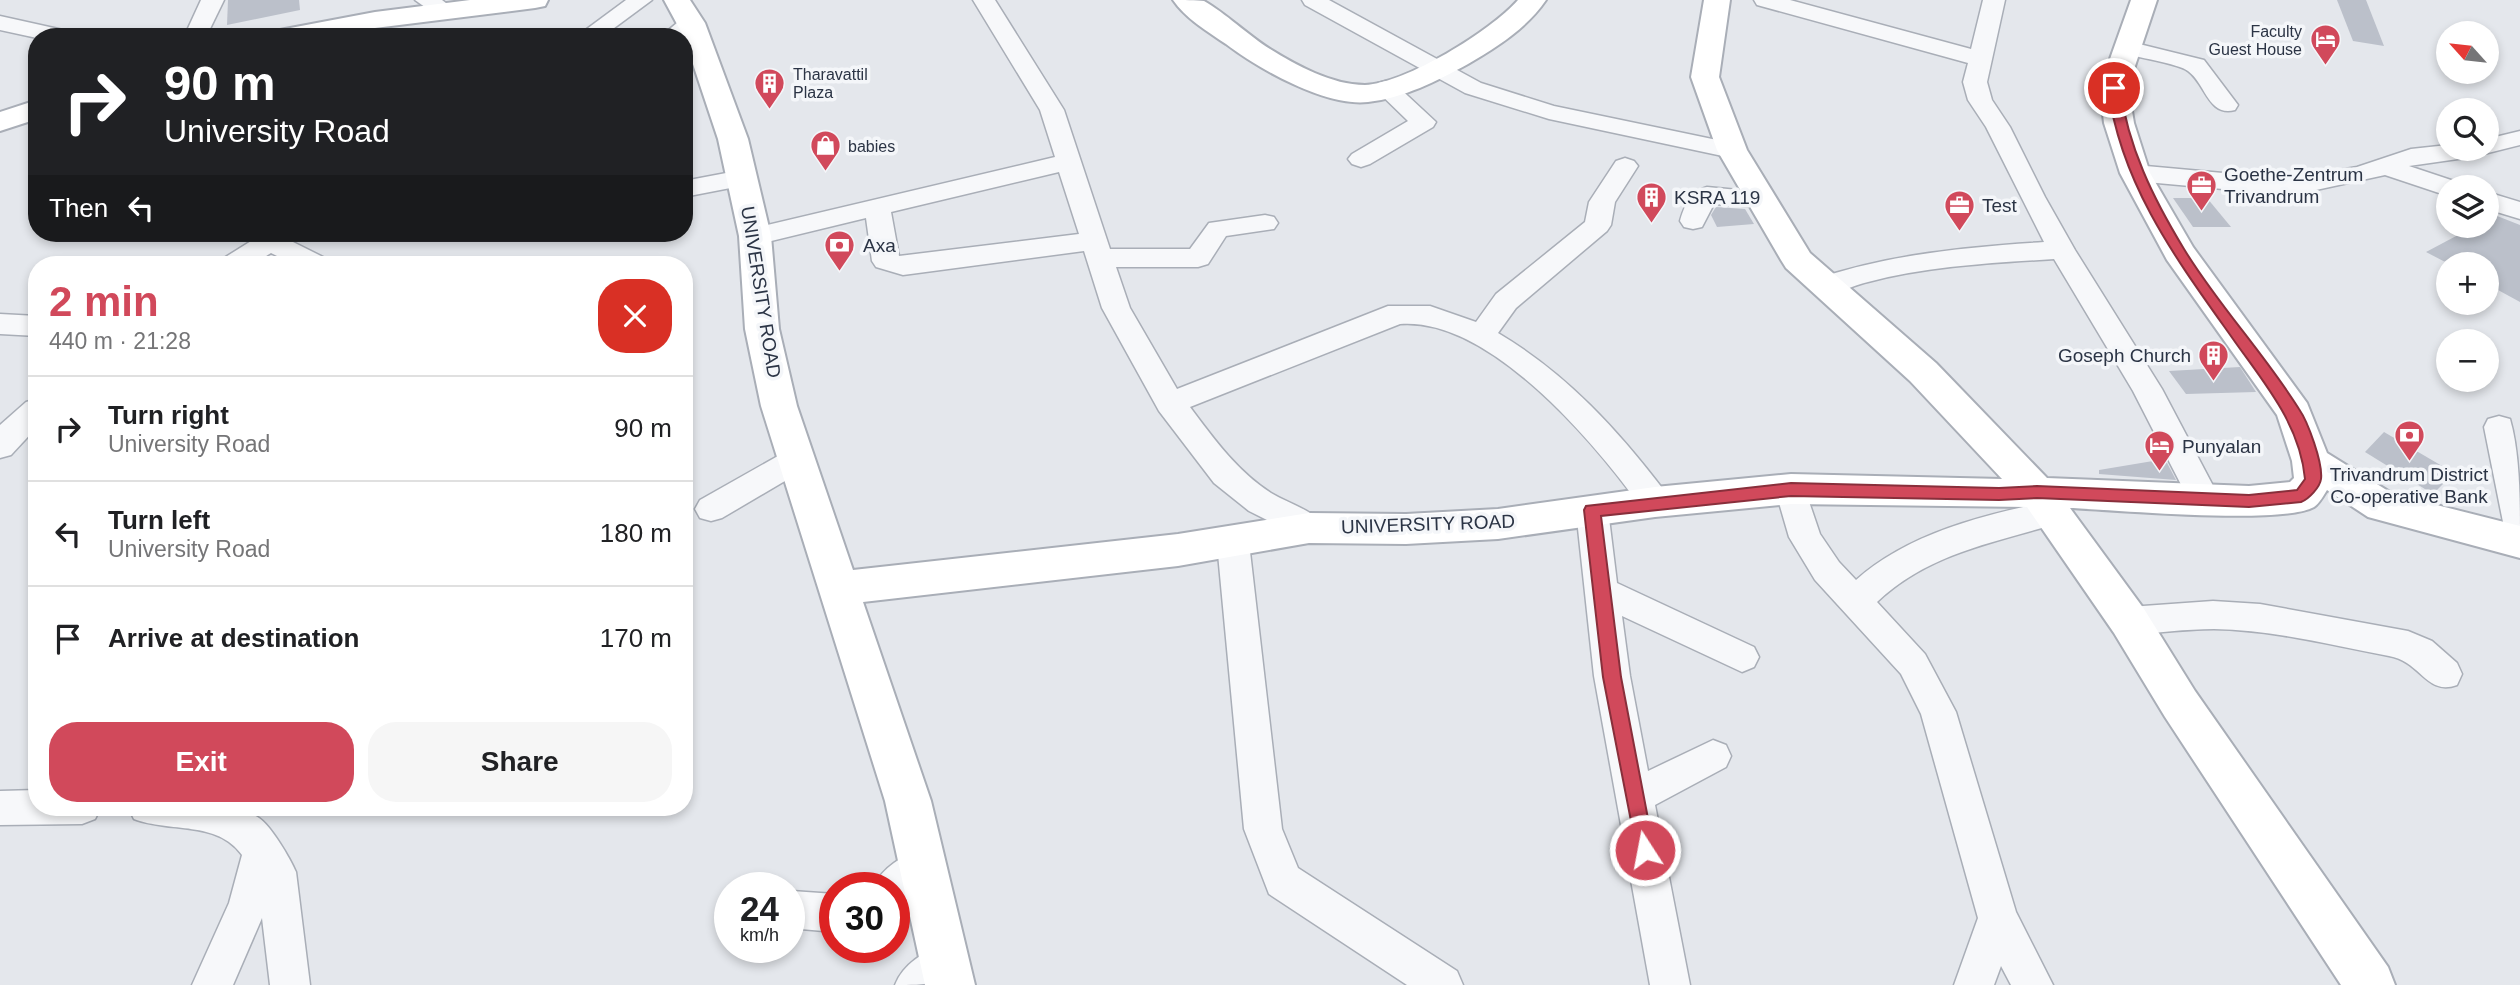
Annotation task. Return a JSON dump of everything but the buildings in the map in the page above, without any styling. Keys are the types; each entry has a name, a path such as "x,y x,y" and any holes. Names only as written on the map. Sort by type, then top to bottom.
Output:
{"street":[{"path":"199,28 213,0"},
{"path":"351,28 435,5 535,0"},
{"path":"600,28 641,0"},
{"path":"984,0 1052,110 1116,308 1170,403 1225,475 1260,502 1309,528"},
{"path":"1186,0 1258,53 1301,78 1331,88 1366,94 1420,78 1440,67 1501,32 1533,0"},
{"path":"1313,0 1440,67 1473,88 1515,102 1732,150"},
{"path":"1717,0 1705,77 1732,150 1798,260 1923,372 2044,502 2129,621 2180,704 2370,985"},
{"path":"1766,0 1980,59"},
{"path":"1994,0 1975,82 1980,100 1998,127 2032,197 2062,250 2147,389 2204,499"},
{"path":"2144,0 2114,88 2119,123 2135,173 2179,252 2294,412 2306,478 2382,506 2520,542"},
{"path":"0,23 28,29"},
{"path":"2127,48 2196,65 2226,105"},
{"name":"UNIVERSITY ROAD","path":"693,49 733,139 755,236 762,329 779,406 908,801 908,872"},
{"path":"1361,159 1424,122 1386,88"},
{"path":"0,122 28,111"},
{"path":"2499,143 2520,138"},
{"path":"2135,173 2205,182 2267,185 2316,182 2362,174 2411,157 2436,154"},
{"path":"755,236 1068,162"},
{"path":"1481,336 1506,301 1598,225 1602,202 1625,166"},
{"path":"2384,166 2436,184"},
{"path":"693,187 742,178"},
{"path":"1693,221 1697,207 1707,195 1760,199"},
{"path":"2499,204 2520,211"},
{"path":"877,208 886,261 903,266 1096,249 1198,258 1218,229 1265,223"},
{"path":"246,256 268,242"},
{"path":"283,242 303,256"},
{"path":"1826,286 1859,274 1961,257 2062,250"},
{"path":"1170,403 1388,316 1416,313 1437,317 1481,336 1535,371 1572,400 1617,449 1655,502"},
{"path":"0,324 28,326"},
{"path":"0,447 15,428 28,417"},
{"path":"2499,427 2520,527"},
{"path":"711,509 796,460"},
{"name":"UNIVERSITY ROAD","path":"837,588 1233,543 1309,528 1406,529 1498,524 1655,502 1791,489 1999,494 2044,502 2204,499 2249,501 2306,478"},
{"path":"1791,489 1805,537 1827,571 1913,664 1938,712 1998,918 2033,985"},
{"path":"1856,601 1894,568 1927,550 2017,519 2044,502"},
{"path":"1592,510 1612,677 1670,985"},
{"path":"1233,543 1263,829 1283,881 1443,985"},
{"path":"1602,591 1742,657"},
{"path":"2129,621 2213,615 2284,621 2408,645 2420,651 2445,674"},
{"path":"1635,797 1713,756"},
{"path":"5,817 28,814"},
{"path":"210,816 247,831 277,872 290,985"},
{"path":"212,985 248,906 262,853"},
{"name":"UNIVERSITY ROAD","path":"910,884 937,978"},
{"path":"1974,985 1998,918"}],"place":[{"name":"Faculty Guest House","path":"2325,67"},
{"name":"Tharavattil Plaza","path":"770,110"},
{"name":"babies","path":"825,173"},
{"name":"Goethe-Zentrum Trivandrum","path":"2201,212"},
{"name":"KSRA 119","path":"1651,224"},
{"name":"Test","path":"1959,232"},
{"name":"Axa","path":"840,272"},
{"name":"Goseph Church","path":"2214,382"},
{"name":"Trivandrum District Co-operative Bank","path":"2409,462"},
{"name":"Punyalan","path":"2159,473"}],"route":[{"path":"1645,850 1612,677 1592,510 1791,489 1999,494 2037,492 2249,501 2301,496 2314,481 2311,461 2294,412 2179,252 2135,173 2119,123 2114,88"}]}
